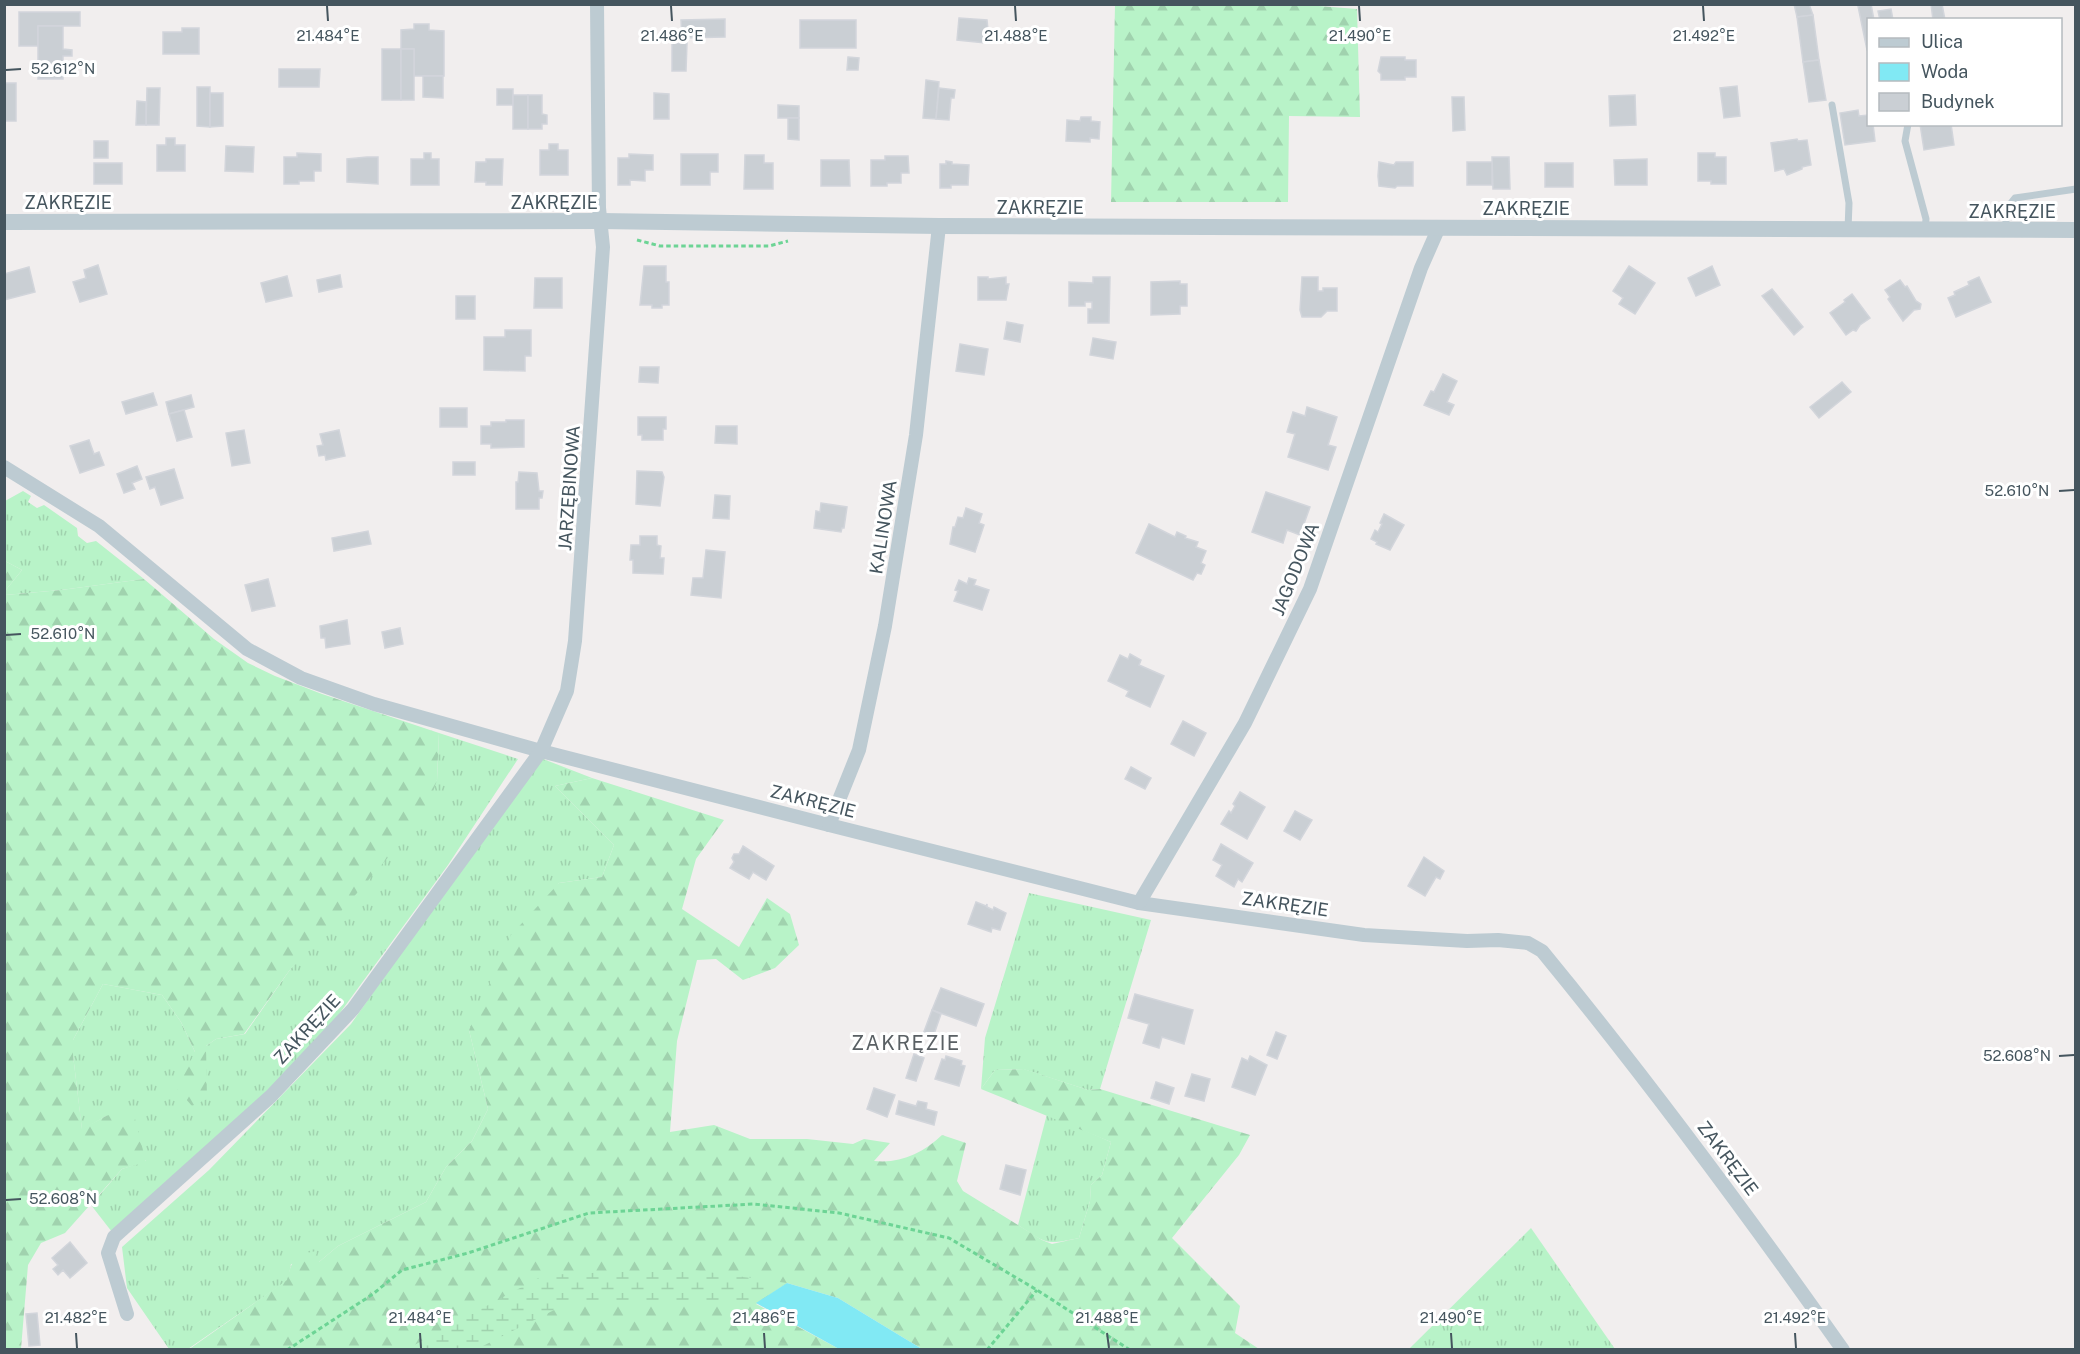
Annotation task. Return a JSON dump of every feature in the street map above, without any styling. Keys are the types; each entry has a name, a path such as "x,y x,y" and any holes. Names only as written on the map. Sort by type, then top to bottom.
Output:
{"street":[{"name":"JARZĘBINOWA","path":"541,751 567,691 575,641 603,247 597,4"},
{"name":"ZAKRĘZIE","path":"4,222 601,221 939,226 2076,230"},
{"name":"KALINOWA","path":"829,825 860,750 885,626 916,435 939,226"},
{"name":"JAGODOWA","path":"1139,903 1245,723 1310,589 1421,268 1439,227"},
{"name":"ZAKRĘZIE","path":"4,467 99,525 248,649 301,678 374,704 541,751 1139,903 1364,935 1528,943 1542,951 1611,1035 1763,1236 1844,1350"},
{"name":"ZAKRĘZIE","path":"127,1314 108,1253 114,1237 272,1096 353,1009 541,751"}],"lane":[{"path":"1832,105 1849,202 1848,230"},
{"path":"1908,126 1905,141 1926,219 1926,230"},
{"path":"2006,230 2005,218 2008,204 2014,198 2076,189"}],"path":[{"path":"633,238 660,246 769,246 789,241"},
{"path":"287,1350 373,1294 402,1270 468,1253 589,1213 754,1203 839,1213 949,1239 1037,1290 1130,1350"},
{"path":"987,1350 1037,1290"}],"green space":[{"path":"1293,4 1357,9 1360,117 1289,116 1288,202 1111,202 1115,5"},
{"path":"23,491 31,496 28,502 37,508 44,505 77,528 78,536 87,543 96,541 144,579 5,595 5,591 22,570 5,561 5,501"},
{"path":"5,561 22,570 5,591"},
{"path":"144,579 214,639 248,663 322,694 439,733 437,780 425,815 289,971 244,1034 216,1039 206,1046 207,1099 192,1106 177,1089 195,1052 181,1022 162,995 103,984 73,1040 82,1129 106,1116 132,1107 146,1162 122,1169 65,1233 41,1243 28,1265 21,1349 5,1349 5,595"},
{"path":"439,733 518,759 448,865 334,1021 251,1108 112,1232 91,1205 122,1169 146,1161 106,1116 82,1130 73,1040 103,984 162,995 181,1022 195,1052 205,1056 206,1046 216,1039 245,1034 289,971 437,780"},
{"path":"538,757 592,778 555,786 614,845 602,877 559,883 469,1030 488,1109 472,1141 446,1167 426,1202 338,1246 319,1262 291,1264 288,1280 188,1349 169,1349 127,1288 122,1247 209,1170 351,1024"},
{"path":"592,778 724,820 696,859 682,909 739,947 767,898 790,914 799,945 775,968 743,980 716,959 697,960 677,1041 670,1132 714,1125 750,1139 807,1139 853,1144 864,1139 890,1143 874,1161 893,1161 911,1156 942,1135 966,1143 957,1181 963,1191 1052,1244 1079,1238 1090,1201 1091,1185 1102,1175 1111,1142 981,1089 995,1070 1024,1069 1088,1090 1100,1089 1250,1135 1239,1155 1172,1238 1240,1306 1235,1333 1259,1349 922,1349 838,1298 787,1283 756,1304 839,1349 188,1350 287,1280 293,1263 299,1256 316,1251 319,1262 338,1246 426,1202 446,1167 472,1141 488,1109 469,1030 511,935 559,883 602,877 614,845 555,786"},
{"path":"1029,893 1151,920 1100,1089 1088,1090 1023,1069 995,1070 981,1089 985,1038"},
{"path":"1047,1114 1111,1142 1102,1175 1091,1185 1090,1201 1079,1238 1059,1242 1041,1239 1018,1225"},
{"path":"1531,1228 1615,1349 1409,1349"},
{"path":"686,1269 787,1283 756,1303 570,1302 477,1349 407,1349 544,1275"}],"water":[{"path":"787,1283 838,1298 922,1349 839,1349 756,1303"}],"building":[{"path":"1794,4 1809,4 1813,15 1797,17"},
{"path":"1871,4 1874,18 1867,18 1867,50 1858,6"},
{"path":"1931,4 1942,4 1945,18 1933,18"},
{"path":"1891,9 1893,18 1880,18 1878,11"},
{"path":"19,12 80,12 80,26 38,26 38,46 19,46"},
{"path":"1813,15 1819,60 1803,62 1797,17"},
{"path":"959,18 987,20 988,30 985,43 957,40"},
{"path":"725,19 725,37 682,38 681,20"},
{"path":"800,20 856,20 856,48 800,48"},
{"path":"414,24 429,24 429,30 444,31 444,76 414,76 414,49 401,49 401,30 414,29"},
{"path":"38,26 63,26 63,49 72,50 72,56 63,56 63,79 38,79"},
{"path":"182,28 199,28 199,54 163,54 163,32 182,32"},
{"path":"672,43 687,43 686,71 672,71"},
{"path":"382,49 401,49 401,100 382,100"},
{"path":"401,49 414,49 414,100 401,100"},
{"path":"848,57 859,58 858,70 847,70"},
{"path":"1381,57 1405,57 1405,60 1416,60 1416,77 1405,77 1405,80 1381,80 1381,74 1378,71"},
{"path":"1819,60 1826,100 1809,102 1803,62"},
{"path":"279,69 320,69 319,87 279,87"},
{"path":"423,76 443,76 443,98 423,97"},
{"path":"926,80 939,82 936,119 923,118"},
{"path":"4,83 16,83 16,121 4,121"},
{"path":"1737,86 1740,116 1724,118 1720,88"},
{"path":"197,87 210,87 210,127 197,126"},
{"path":"147,88 160,88 159,125 146,125"},
{"path":"939,88 955,90 954,98 951,98 949,120 936,119"},
{"path":"497,89 513,89 513,105 497,105"},
{"path":"210,93 223,93 223,126 210,127"},
{"path":"654,93 669,94 669,119 654,119"},
{"path":"513,95 528,95 528,129 513,129"},
{"path":"528,95 542,95 542,114 547,115 547,124 542,124 542,129 528,129"},
{"path":"1635,95 1636,125 1610,126 1609,96"},
{"path":"1452,97 1464,97 1465,130 1453,131"},
{"path":"137,101 146,102 146,125 136,125"},
{"path":"778,105 799,106 799,118 778,118"},
{"path":"1858,110 1859,116 1867,115 1867,126 1873,126 1875,141 1845,145 1840,113"},
{"path":"1081,117 1091,117 1091,121 1100,122 1099,139 1090,138 1090,142 1066,141 1067,120 1080,121"},
{"path":"788,118 799,118 799,140 788,139"},
{"path":"1920,126 1951,126 1954,145 1924,150"},
{"path":"166,138 175,138 175,145 185,145 185,171 157,171 157,145 166,145"},
{"path":"1797,139 1798,141 1807,140 1811,165 1787,175 1784,169 1775,171 1771,143"},
{"path":"94,141 108,141 108,158 94,158"},
{"path":"549,144 558,144 558,150 568,150 568,175 540,175 540,150 549,150"},
{"path":"226,146 254,147 253,172 225,171"},
{"path":"297,153 321,154 321,171 314,171 314,181 284,184 284,157 297,157"},
{"path":"424,153 431,153 431,159 439,159 439,185 411,185 411,159 424,159"},
{"path":"1698,153 1715,153 1715,157 1726,157 1726,184 1698,181"},
{"path":"629,154 653,155 653,170 645,170 645,181 630,180 630,185 618,185 618,158 629,158"},
{"path":"681,154 718,154 718,172 710,172 710,185 681,185"},
{"path":"745,155 764,155 764,163 773,163 773,189 744,189"},
{"path":"885,156 908,156 909,173 901,173 901,183 871,186 871,160 885,160"},
{"path":"378,157 378,184 347,182 347,159"},
{"path":"1492,157 1509,157 1510,189 1493,189"},
{"path":"486,159 503,159 502,185 475,182 476,162 486,162"},
{"path":"1647,159 1647,185 1615,185 1614,160"},
{"path":"821,160 849,160 850,186 821,186"},
{"path":"946,161 952,164 969,165 968,185 951,185 951,188 940,188 940,164 946,164"},
{"path":"1379,162 1394,165 1396,162 1413,162 1413,186 1395,188 1379,186"},
{"path":"1467,162 1492,162 1492,185 1467,185"},
{"path":"94,163 122,163 122,184 94,184"},
{"path":"1545,163 1573,163 1573,187 1545,187"},
{"path":"98,265 107,294 80,302 73,282 86,278 84,270"},
{"path":"644,266 666,266 669,305 652,308 652,305 640,305"},
{"path":"1629,266 1655,283 1635,314 1619,304 1623,298 1613,291"},
{"path":"1712,266 1720,285 1696,296 1688,278"},
{"path":"29,267 35,292 4,300 4,274"},
{"path":"340,275 342,287 319,292 317,280"},
{"path":"287,276 292,296 266,302 261,283"},
{"path":"978,277 988,277 988,279 1006,277 1006,284 1009,284 1006,300 978,300"},
{"path":"1093,277 1110,277 1109,323 1088,323 1088,309 1092,309 1092,302 1085,302 1085,306 1069,306 1069,282 1093,283"},
{"path":"1302,277 1318,277 1318,291 1323,291 1323,288 1337,288 1337,311 1327,311 1321,317 1302,317 1300,310"},
{"path":"1979,277 1991,302 1956,317 1948,298 1955,295 1954,292 1969,285 1968,282"},
{"path":"535,278 562,278 562,308 534,308"},
{"path":"1900,280 1921,304 1920,309 1914,310 1903,321 1888,299 1890,297 1885,290"},
{"path":"1180,281 1180,284 1187,284 1187,306 1180,306 1180,314 1151,315 1151,282"},
{"path":"1772,289 1803,327 1794,335 1762,296"},
{"path":"1852,294 1870,318 1856,331 1853,330 1846,335 1830,313"},
{"path":"456,296 475,296 475,319 456,319"},
{"path":"1007,322 1023,325 1020,342 1004,339"},
{"path":"505,330 531,330 531,356 525,356 525,371 484,370 484,337 505,337"},
{"path":"1093,338 1116,342 1113,359 1090,355"},
{"path":"960,344 988,349 984,375 956,371"},
{"path":"640,367 659,367 658,383 639,382"},
{"path":"1443,374 1457,381 1447,402 1454,405 1449,415 1424,405"},
{"path":"1842,382 1851,392 1819,418 1810,407"},
{"path":"153,393 157,405 126,414 122,402"},
{"path":"191,395 194,407 169,414 166,402"},
{"path":"1307,407 1337,417 1328,445 1336,447 1328,470 1288,457 1295,434 1287,432 1293,412 1305,416"},
{"path":"440,408 467,408 467,427 440,427"},
{"path":"184,410 192,437 177,441 169,414"},
{"path":"638,417 666,417 663,440 642,440 642,435 638,435"},
{"path":"506,420 524,420 524,447 491,448 491,444 481,444 481,426 491,426 491,422 506,422"},
{"path":"716,426 737,426 737,444 715,443"},
{"path":"244,430 250,463 232,466 226,433"},
{"path":"339,430 345,456 326,460 325,455 319,456 317,446 323,445 320,434"},
{"path":"89,440 94,454 99,452 104,465 80,473 70,446"},
{"path":"453,462 475,462 475,475 453,475"},
{"path":"137,466 142,479 132,483 135,489 124,493 117,474"},
{"path":"174,469 183,498 161,505 155,487 150,489 146,477"},
{"path":"637,471 662,472 664,477 660,506 636,504"},
{"path":"519,472 537,473 539,491 543,491 542,498 539,498 539,509 516,509 516,482 518,482"},
{"path":"1266,492 1310,507 1300,535 1287,530 1283,543 1252,532"},
{"path":"715,495 730,496 729,519 713,518"},
{"path":"821,503 847,507 844,528 841,532 814,528 816,511 820,512"},
{"path":"966,508 982,514 979,523 984,525 975,552 950,544 953,527 958,517 963,518"},
{"path":"1384,514 1404,525 1390,550 1376,544 1377,542 1371,539 1375,530 1378,532"},
{"path":"1149,524 1175,537 1177,532 1186,536 1185,538 1198,542 1196,547 1206,551 1201,563 1205,565 1201,574 1197,573 1193,580 1136,553"},
{"path":"368,531 371,544 334,551 332,538"},
{"path":"640,536 657,536 657,545 661,546 660,558 664,558 663,574 633,573 633,560 630,560 631,545 640,545"},
{"path":"706,550 725,552 721,598 691,595 693,578 703,578"},
{"path":"969,578 976,580 974,585 989,590 982,610 954,601 959,580 967,584"},
{"path":"268,579 275,606 252,611 245,585"},
{"path":"347,620 350,644 326,648 325,638 321,638 320,626"},
{"path":"400,628 403,644 385,648 382,632"},
{"path":"1130,654 1141,660 1139,665 1164,676 1150,707 1126,696 1129,691 1108,681 1120,655 1128,659"},
{"path":"1183,721 1206,733 1194,756 1171,744"},
{"path":"1131,767 1151,778 1145,789 1125,779"},
{"path":"1240,792 1265,807 1247,839 1221,824 1229,811 1231,813"},
{"path":"1295,811 1312,820 1300,840 1284,831"},
{"path":"1221,844 1253,863 1242,882 1238,879 1234,887 1216,876 1222,865 1213,860"},
{"path":"743,846 774,866 766,880 753,872 749,879 730,868 734,862 732,858 734,854 739,854"},
{"path":"1424,857 1444,871 1440,879 1436,877 1425,896 1408,886"},
{"path":"976,902 986,906 987,904 987,907 993,910 994,907 1006,913 1000,930 992,928 991,932 968,924"},
{"path":"941,988 984,1004 976,1026 932,1010"},
{"path":"1135,994 1193,1010 1184,1044 1162,1037 1159,1048 1143,1043 1149,1024 1128,1018"},
{"path":"932,1010 941,1014 932,1040 922,1037"},
{"path":"1276,1032 1286,1036 1277,1059 1267,1055"},
{"path":"914,1054 924,1058 916,1081 906,1078"},
{"path":"946,1056 962,1061 961,1065 965,1066 959,1086 935,1079 942,1059 945,1060"},
{"path":"1250,1056 1267,1065 1255,1095 1232,1087 1242,1058 1248,1061"},
{"path":"1192,1074 1210,1079 1204,1101 1185,1096"},
{"path":"1156,1082 1174,1088 1169,1104 1151,1098"},
{"path":"874,1088 895,1095 887,1117 867,1109"},
{"path":"899,1101 916,1106 918,1101 927,1103 926,1109 937,1112 934,1125 896,1114"},
{"path":"1006,1165 1026,1170 1020,1195 1000,1189"},
{"path":"70,1242 87,1263 70,1278 63,1270 58,1275 53,1269 58,1265 52,1258"},
{"path":"37,1313 40,1345 29,1346 26,1314"}],"district":[{"name":"ZAKRĘZIE","path":"906,1043"}]}
